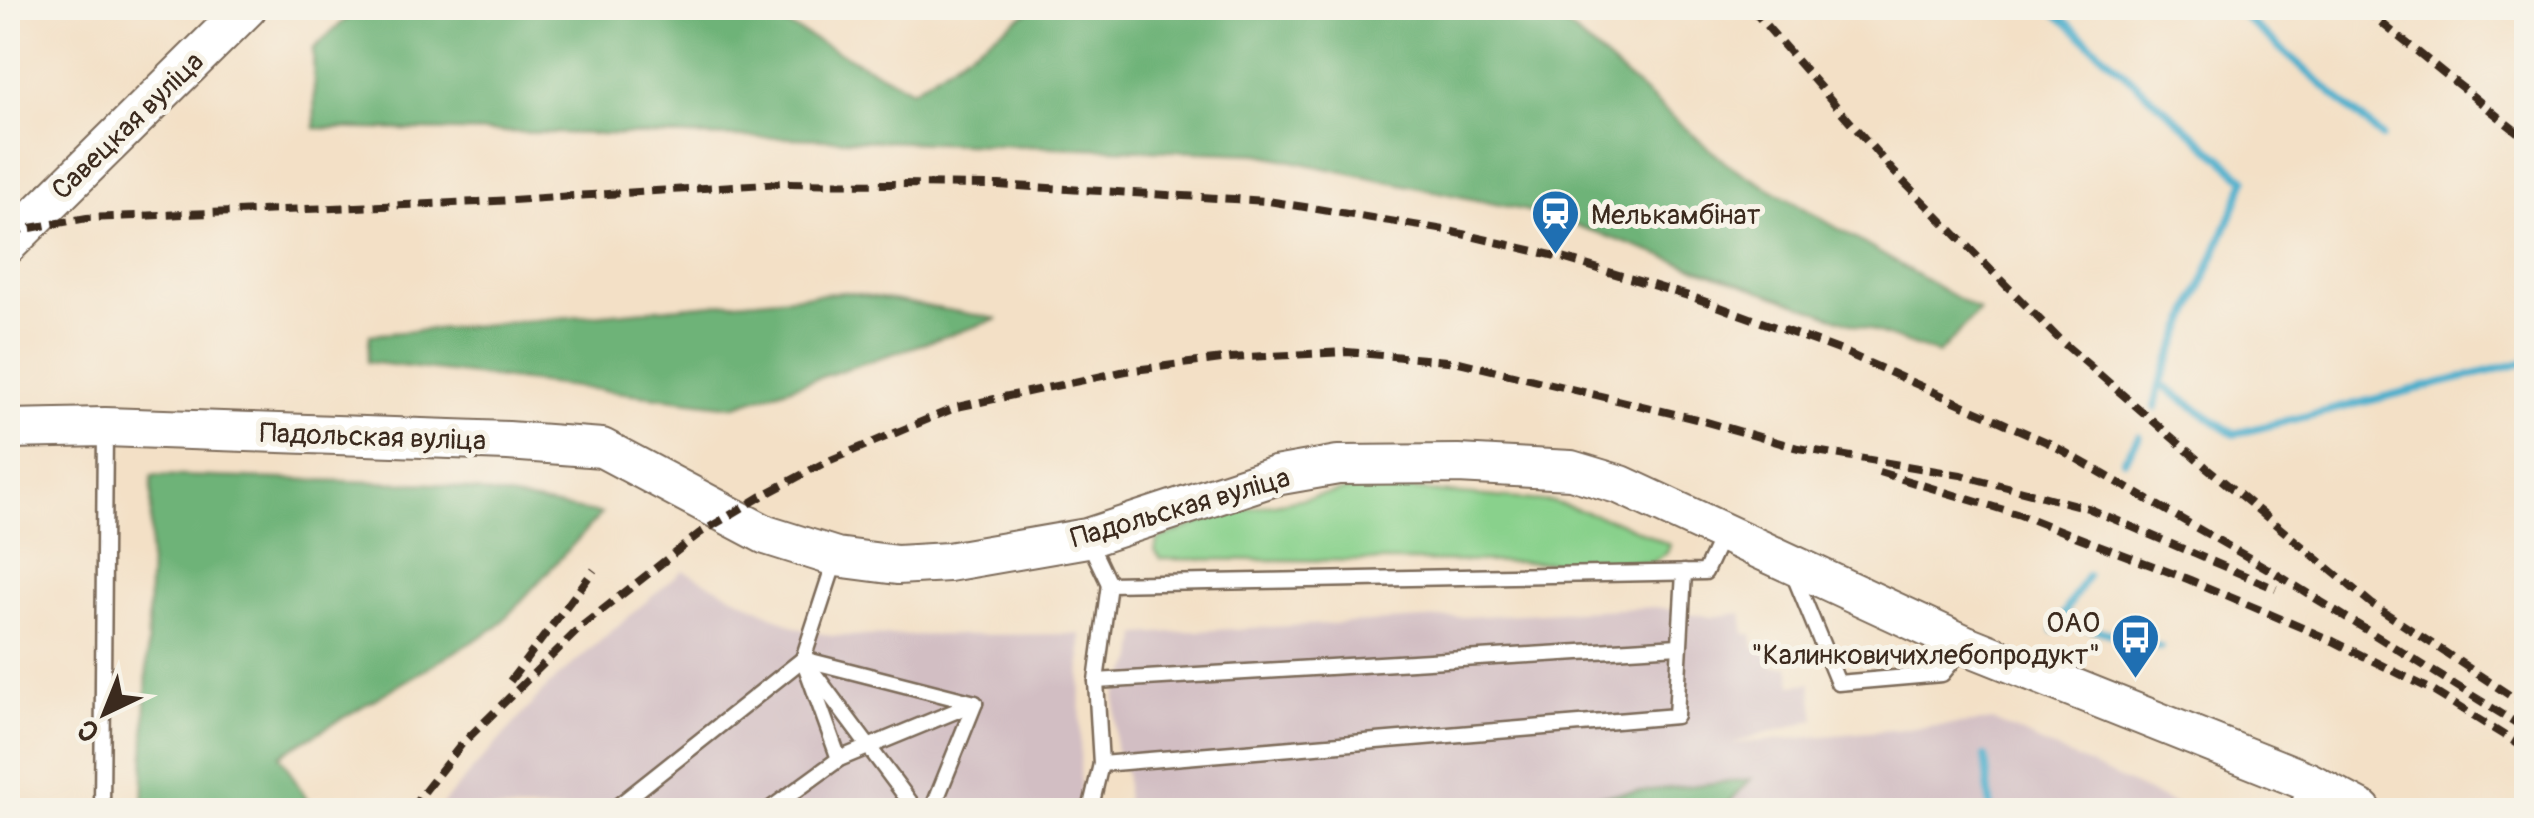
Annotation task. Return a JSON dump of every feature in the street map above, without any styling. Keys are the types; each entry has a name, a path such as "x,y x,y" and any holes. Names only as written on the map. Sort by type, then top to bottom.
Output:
{"main road":[{"name":"Савецкая вуліца","path":"8,244 247,8"},
{"name":"Падольская вуліца","path":"12,410 89,427 508,441 602,448 766,535 836,557 897,564 948,562 1087,538 1275,476 1338,465 1458,464 1571,470 1620,485 2302,796 2362,810"}],"lane":[{"path":"89,427 102,810"},
{"path":"1109,584 1705,572 1723,532"},
{"path":"1087,538 1109,584 1096,681 1101,764 1090,810"},
{"path":"613,810 803,659 836,557"},
{"path":"1789,563 1838,683 1942,674 1966,644"},
{"path":"1101,764 1676,716 1684,572"},
{"path":"1096,681 1679,646"},
{"path":"803,659 975,704"},
{"path":"803,659 916,810"},
{"path":"803,659 839,759"},
{"path":"769,810 839,759 975,704"},
{"path":"932,810 975,704"}],"shaded area":[{"path":"683,570 797,628 832,636 1081,634 1080,810 437,810 550,684"},
{"path":"1656,607 1712,617 1742,613 1745,634 1752,634 1754,649 1770,647 1773,667 1789,666 1792,685 1811,683 1816,719 1730,744 1994,721 2187,810 1126,810 1126,775 1115,747 1116,695 1135,659 1138,634"}],"green space":[{"path":"358,8 754,8 912,90 1034,8 1546,8 1726,163 1979,311 1938,354 1547,215 1259,154 793,138 315,128 313,49"},
{"path":"846,292 998,319 733,406 367,362 370,335"},
{"path":"152,475 437,484 601,514 497,627 280,755 313,810 143,810"},
{"path":"1370,486 1553,502 1619,522 1670,545 1667,553 1651,563 1161,559 1155,551 1157,540 1225,513"},
{"path":"1751,779 1722,810 1471,810"}],"waterway":[{"path":"2050,8 2246,180 2160,384 2155,407"},
{"path":"2234,8 2382,137"},
{"path":"2160,384 2234,434 2526,362"},
{"path":"2124,460 2139,437"},
{"path":"2054,630 2087,576"},
{"path":"2060,620 2160,647"},
{"path":"1985,757 1991,810"}],"railway":[{"path":"1751,8 1893,171 2061,341 2372,604 2526,706"},
{"path":"2363,8 2526,139"},
{"path":"8,232 87,218 479,202 783,183 999,185 1268,201 1445,230 1556,256 1695,298 1842,351 2051,444 2270,570 2526,729"},
{"path":"410,810 461,745 582,626 700,533 762,496 826,462 957,407 1126,371 1230,358 1347,352 1459,362 1696,419 1798,448 1961,475 2088,508 2276,589"},
{"path":"1879,472 2020,515 2190,580 2333,641 2428,688 2526,749"},
{"path":"510,681 594,570"}],"place":[{"name":"Мелькамбінат","path":"1556,256"},
{"name":"ОАО \"Калинковичихлебопродукт\"","path":"2135,680"}]}
